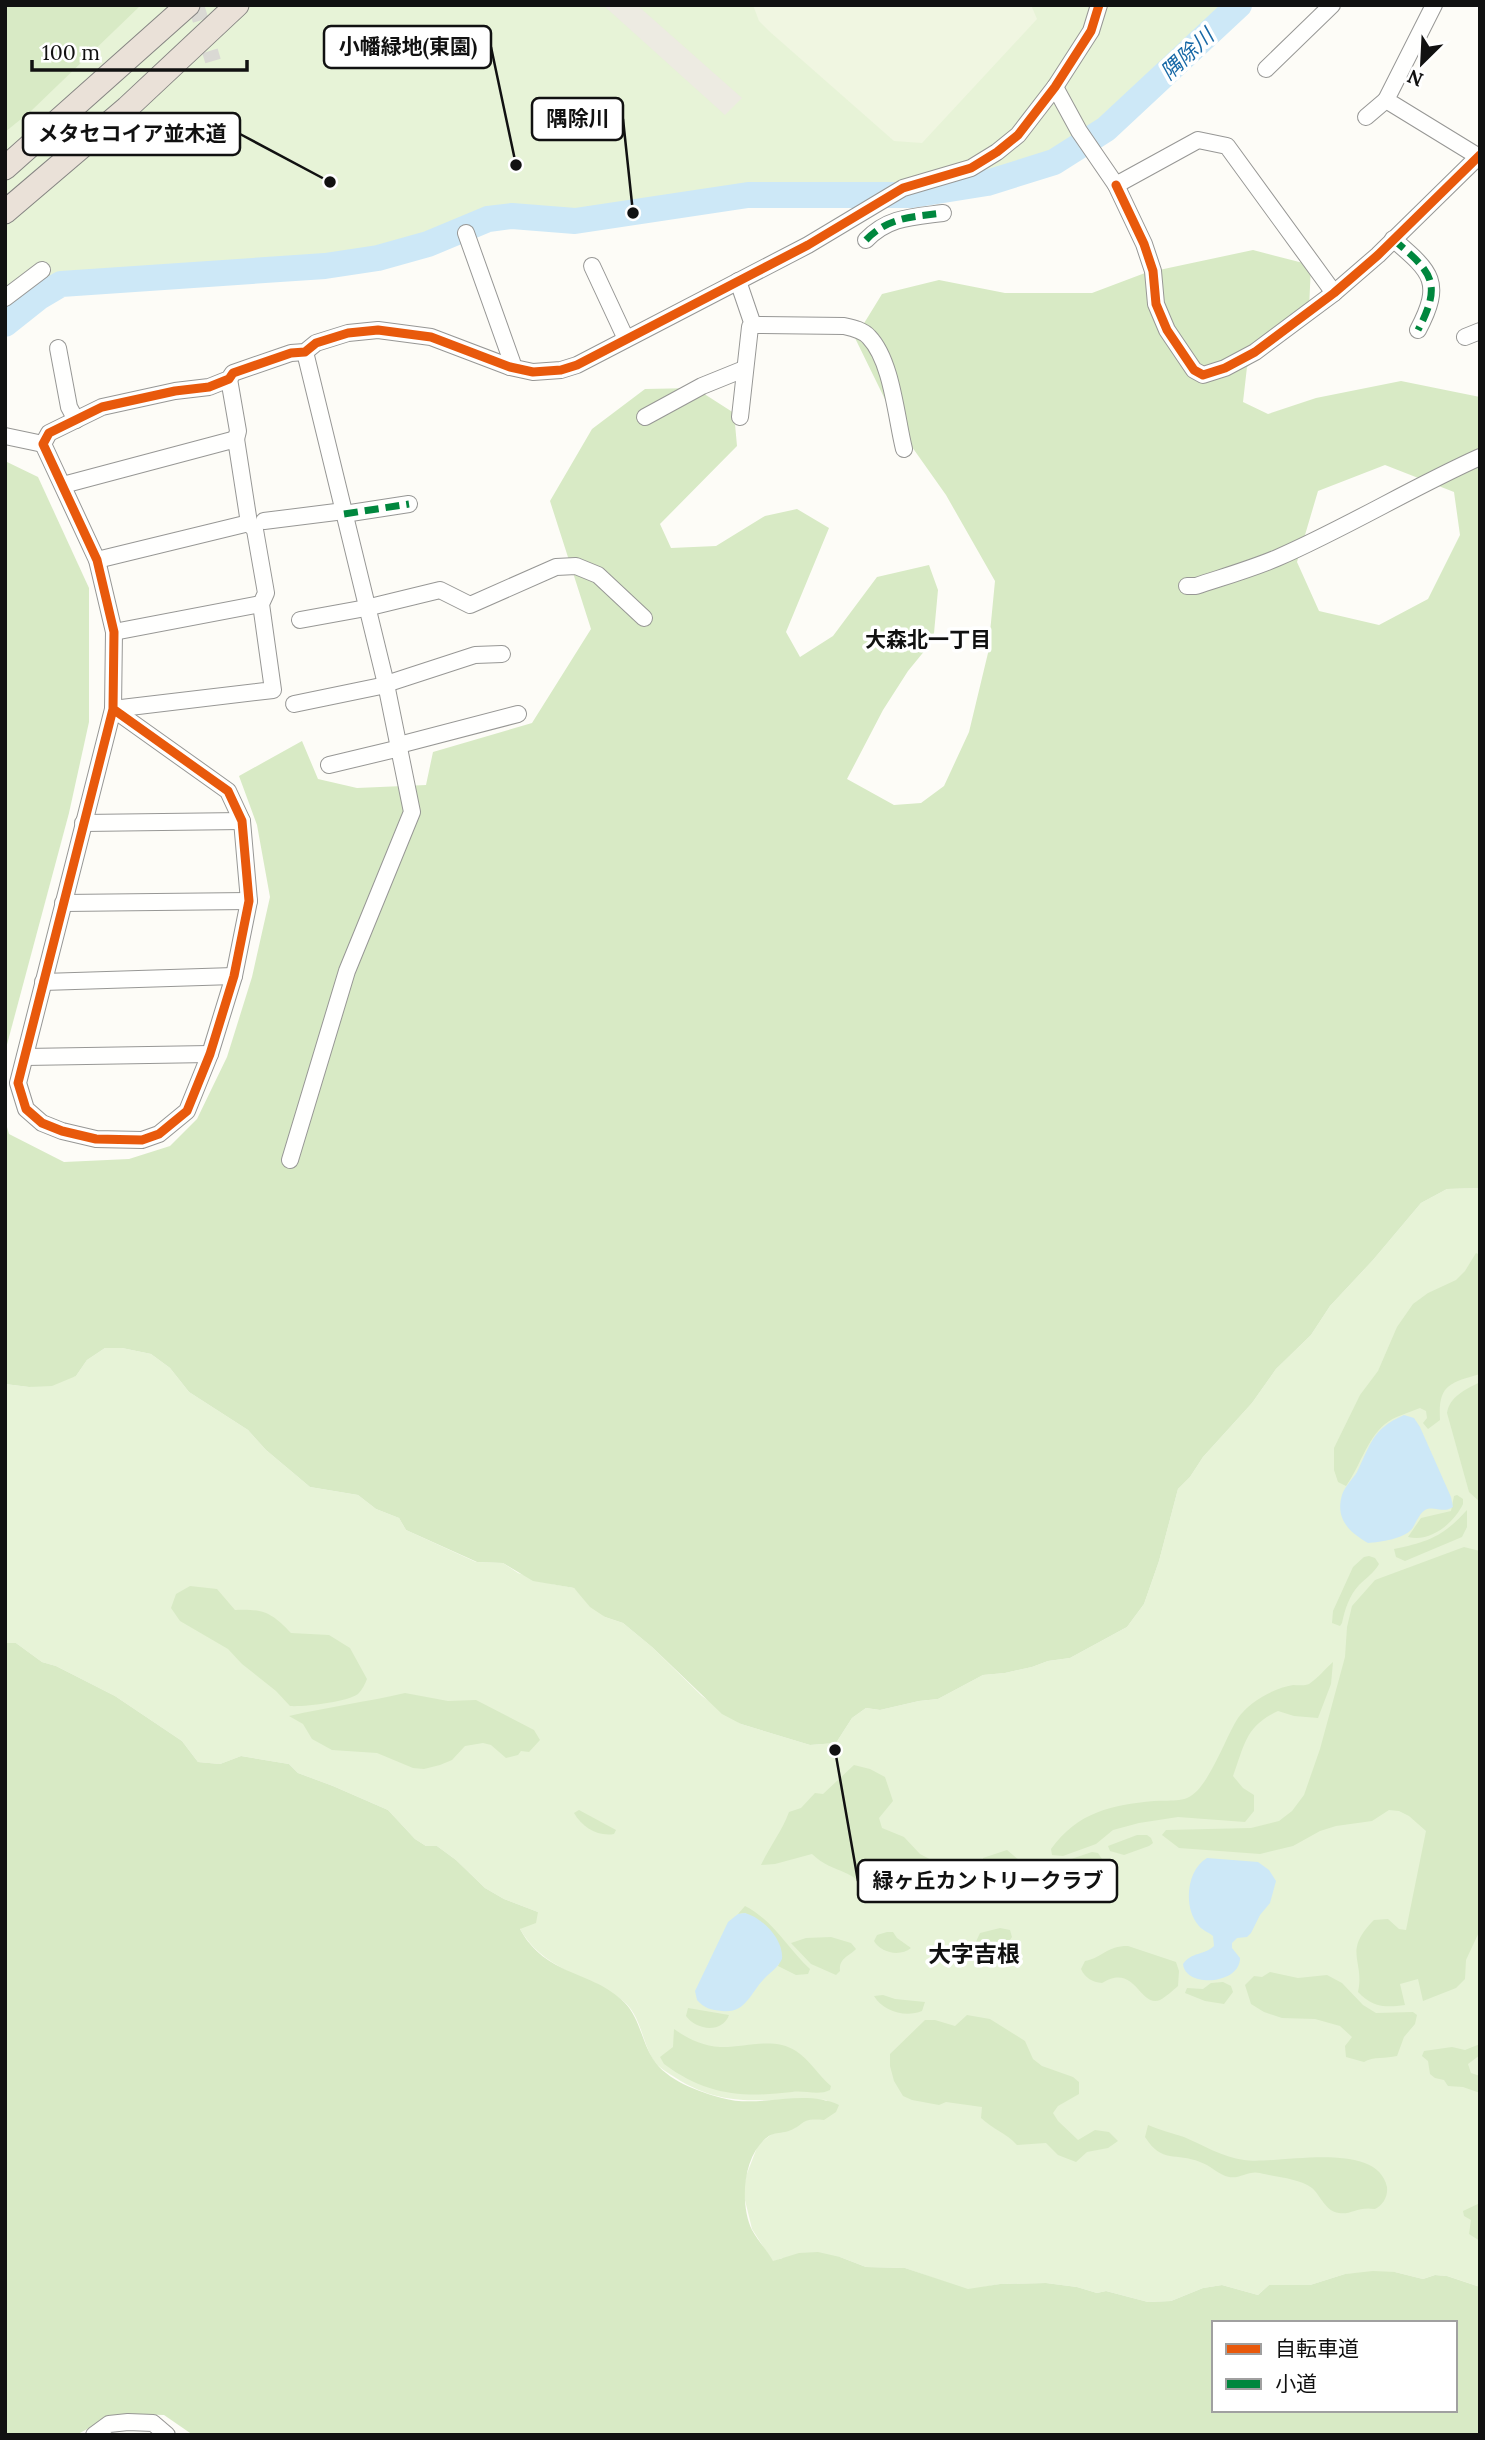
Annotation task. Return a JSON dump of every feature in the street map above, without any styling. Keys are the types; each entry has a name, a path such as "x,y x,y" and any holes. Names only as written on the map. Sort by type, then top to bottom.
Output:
{"highway":[{"path":"5,168 188,5"},
{"path":"5,212 127,108 237,5"}],"street":[{"path":"43,444 49,433 102,407 175,391 209,387 229,379 233,373 291,353 305,352 316,343 348,333 378,330 431,337 510,367 533,372 561,370 577,365 808,245 902,188 971,168 997,152 1018,135 1055,87 1091,31 1099,5"},
{"path":"1266,69 1332,5"},
{"path":"1366,117 1386,100 1434,5"},
{"path":"1055,87 1079,131 1116,185 1144,244 1153,271 1156,304 1178,348 1194,370 1203,374 1225,368 1255,352 1334,293 1378,255 1479,158 1386,100"},
{"path":"1116,185 1198,140 1227,146 1334,293"},
{"path":"866,240 879,226 906,218 943,213"},
{"path":"466,233 512,362 510,367"},
{"path":"1393,239 1419,261 1429,274 1432,296 1418,330"},
{"path":"592,266 626,340"},
{"path":"5,298 42,270"},
{"path":"738,281 753,324"},
{"path":"740,417 744,369 750,327 753,324"},
{"path":"753,324 844,326 870,337 885,362 904,449"},
{"path":"58,348 69,407 76,420"},
{"path":"290,1160 347,971 412,812 386,684 305,352"},
{"path":"645,417 702,386 744,369"},
{"path":"113,709 273,690 261,604 266,593 256,522 236,439 238,431 229,379"},
{"path":"5,436 43,444"},
{"path":"63,485 236,439"},
{"path":"43,444 97,560 114,632 113,709 18,1083 26,1109 42,1124 96,1139 142,1140 159,1134 187,1111 210,1054 234,976 249,901 242,821 228,791 113,709"},
{"path":"1186,586 1196,586 1276,558 1380,509 1480,457"},
{"path":"97,560 256,522 410,504"},
{"path":"300,620 440,590 470,605 565,565 576,566 598,575 644,618"},
{"path":"114,632 261,604"},
{"path":"294,704 386,684 475,655 495,652 502,654"},
{"path":"329,765 518,714"},
{"path":"83,823 242,821"},
{"path":"63,903 249,901"},
{"path":"43,982 234,976"},
{"path":"25,1057 210,1054"},
{"path":"94,2435 109,2424 128,2422 153,2423 167,2435"}],"green space":[{"path":"5,5 1240,5 1128,107 1069,151 984,180 868,201 757,194 566,217 477,210 461,232 437,249 381,263 302,272 41,289 5,316"},
{"path":"5,5 141,5 31,111 5,132"},
{"path":"753,5 1031,5 1037,19 922,143 894,141 769,31 759,21"},
{"path":"1253,250 1311,265 1309,309 1283,338 1247,367 1243,402 1268,414 1316,398 1401,381 1480,397 1480,1188 1447,1189 1421,1203 1330,1306 1311,1335 1276,1369 1252,1403 1203,1457 1178,1489 1159,1561 1144,1604 1127,1627 1070,1658 1005,1673 983,1675 938,1699 880,1710 866,1708 852,1718 836,1743 810,1745 741,1724 722,1714 652,1647 623,1623 605,1617 590,1607 574,1588 533,1581 503,1563 477,1562 406,1530 399,1518 376,1509 358,1495 310,1487 266,1450 248,1430 189,1392 170,1368 151,1354 122,1348 105,1348 87,1360 76,1376 52,1386 5,1384 5,1120 9,1134 64,1162 129,1159 170,1146 197,1119 227,1057 252,977 270,897 257,825 239,776 302,741 318,779 357,788 426,785 433,752 532,723 591,629 550,501 592,429 645,389 695,388 734,413 737,446 660,524 671,548 716,546 765,516 797,509 829,528 786,632 800,657 833,636 877,577 929,565 938,590 934,633 926,649 883,710 847,779 894,805 921,803 944,786 969,732 988,653 995,581 946,495 900,430 855,338 882,294 939,280 1005,293 1092,293 1145,273","holes":["1385,465 1454,492 1460,535 1428,599 1379,625 1319,611 1297,562 1318,491"]},
{"path":"5,461 38,477 89,588 89,722 69,813 5,1052"},
{"path":"1480,1188 1480,2287 1447,2276 1435,2275 1423,2279 1395,2272 1345,2274 1310,2285 1269,2285 1258,2295 1222,2285 1203,2288 1171,2301 1148,2302 1106,2291 1097,2293 1046,2283 1000,2284 968,2290 905,2268 866,2267 840,2257 782,2258 773,2262 752,2229 743,2192 746,2176 758,2145 772,2134 795,2128 802,2121 811,2119 827,2100 732,2099 695,2089 663,2070 654,2061 636,2017 626,2003 552,1962 529,1942 520,1929 538,1912 504,1899 485,1888 437,1846 426,1846 415,1839 388,1810 298,1773 289,1764 241,1756 220,1764 198,1762 182,1741 115,1696 56,1666 42,1662 16,1643 5,1643 5,1384 29,1387 76,1376 87,1360 105,1348 122,1348 151,1354 170,1368 189,1392 248,1430 266,1450 310,1487 358,1495 376,1509 399,1518 406,1530 476,1562 503,1563 518,1573 574,1588 605,1617 623,1623 702,1696 741,1724 810,1745 836,1743 852,1718 866,1708 880,1710 938,1699 983,1675 1005,1673 1070,1658 1127,1627 1144,1604 1159,1561 1178,1489 1203,1457 1252,1403 1276,1369 1311,1335 1330,1306 1421,1203 1447,1189"},
{"path":"1476,1253 1480,1255 1480,1374 1448,1387 1441,1399 1440,1420 1428,1429 1423,1423 1427,1418 1426,1411 1420,1408 1385,1424 1378,1430 1346,1486 1338,1482 1334,1470 1334,1448 1360,1395 1378,1371 1397,1327 1413,1304 1428,1293 1456,1280"},
{"path":"1480,1382 1480,1502 1469,1492 1447,1413 1455,1398"},
{"path":"1454,1496 1463,1499 1463,1504 1454,1518 1440,1530 1425,1537 1408,1537 1421,1518 1451,1511"},
{"path":"1467,1510 1467,1527 1462,1537 1405,1561 1396,1557 1394,1549 1435,1537"},
{"path":"1464,1547 1480,1551 1480,1930 1466,1960 1465,1979 1456,1988 1423,2001 1418,1979 1400,1984 1405,2005 1379,2005 1368,2001 1358,1992 1357,1948 1364,1931 1374,1920 1388,1919 1399,1929 1406,1930 1426,1831 1409,1816 1389,1810 1372,1821 1336,1826 1320,1831 1293,1846 1260,1854 1179,1848 1162,1835 1166,1830 1251,1828 1279,1821 1292,1811 1304,1795 1320,1749 1345,1657 1352,1606 1375,1580"},
{"path":"1369,1556 1375,1558 1379,1564 1353,1594 1340,1626 1332,1623 1333,1611 1353,1567"},
{"path":"190,1586 217,1589 235,1610 266,1613 291,1633 329,1635 350,1648 367,1679 363,1687 353,1697 315,1705 290,1706 228,1649 180,1621 171,1608 176,1594"},
{"path":"5,1643 16,1643 42,1662 56,1666 115,1696 182,1741 198,1762 220,1764 241,1756 289,1764 298,1773 388,1810 415,1839 426,1846 437,1846 485,1888 504,1899 538,1912 536,1923 520,1929 531,1945 556,1965 598,1984 624,2002 634,2015 653,2059 674,2079 693,2089 736,2101 810,2098 839,2105 836,2112 824,2120 806,2121 791,2130 769,2136 754,2154 746,2179 748,2219 752,2230 773,2261 799,2253 818,2252 866,2267 905,2268 968,2289 1000,2284 1046,2283 1097,2293 1106,2291 1148,2302 1171,2301 1203,2288 1222,2285 1258,2295 1269,2285 1310,2285 1345,2274 1373,2271 1395,2272 1423,2279 1435,2275 1447,2276 1480,2287 1480,2435 193,2435 164,2415 130,2414 108,2418 76,2435 5,2435"},
{"path":"1333,1662 1331,1684 1318,1718 1294,1716 1278,1711 1252,1730 1233,1776 1243,1788 1254,1795 1254,1811 1245,1822 1178,1817 1139,1823 1113,1830 1096,1844 1063,1856 1052,1855 1051,1849 1061,1836 1072,1826 1096,1813 1124,1805 1183,1799 1195,1793 1209,1774 1238,1718 1249,1707 1278,1689 1309,1684"},
{"path":"405,1693 448,1701 476,1700 534,1730 540,1740 529,1752 521,1751 518,1755 506,1758 491,1745 483,1743 465,1746 452,1760 424,1769 413,1768 377,1753 332,1750 312,1739 303,1724 289,1716"},
{"path":"854,1765 885,1777 893,1801 879,1818 882,1828 904,1837 920,1854 964,1877 966,1883 937,1878 900,1898 883,1901 872,1900 866,1889 852,1876 829,1866 812,1854 761,1865 789,1812 801,1808 815,1793 823,1794"},
{"path":"579,1810 616,1830 614,1834 602,1834 586,1827 574,1813"},
{"path":"1137,1835 1147,1835 1153,1843 1124,1855 1110,1851 1108,1846"},
{"path":"1007,1850 1019,1860 1012,1871 996,1873 983,1869 983,1858"},
{"path":"1092,1852 1098,1853 1102,1859 1097,1867 1079,1879 1043,1888 1024,1883 1046,1879 1065,1861"},
{"path":"745,1906 772,1927 810,1969 808,1974 796,1975 778,1966 781,1949 778,1942 745,1913 738,1914"},
{"path":"1000,1928 1010,1930 1012,1937 1008,1942 994,1954 983,1955 978,1952 974,1946 980,1933"},
{"path":"893,1932 911,1948 896,1953 881,1948 874,1941 877,1935"},
{"path":"831,1937 851,1943 856,1949 843,1960 836,1975 811,1964 791,1943 806,1938"},
{"path":"1128,1946 1176,1962 1179,1971 1178,1986 1162,1999 1153,2001 1130,1981 1113,1978 1102,1983 1089,1979 1081,1969 1085,1961 1115,1948"},
{"path":"1270,1972 1298,1978 1327,1975 1342,1983 1363,2005 1376,2013 1413,2012 1417,2015 1415,2024 1404,2037 1397,2056 1364,2062 1346,2057 1345,2046 1352,2037 1340,2026 1315,2019 1282,2018 1251,2004 1245,1985 1254,1976 1262,1977"},
{"path":"1223,1982 1231,1986 1233,1992 1224,2004 1205,2001 1185,1993 1187,1988 1203,1989 1211,1983"},
{"path":"874,1996 925,2002 922,2011 909,2014 895,2012 883,2006"},
{"path":"688,2008 729,2015 721,2025 702,2027 686,2016"},
{"path":"967,2015 990,2019 1025,2041 1033,2059 1042,2066 1073,2077 1079,2082 1079,2094 1058,2106 1053,2113 1078,2140 1095,2130 1109,2132 1118,2141 1108,2148 1087,2152 1076,2162 1058,2155 1046,2143 1017,2145 981,2118 982,2107 946,2102 939,2105 903,2096 894,2081 890,2054 925,2020 955,2026"},
{"path":"674,2029 696,2041 714,2046 768,2043 787,2047 805,2058 831,2086 830,2090 821,2093 757,2095 710,2088 664,2064 660,2057 673,2047"},
{"path":"1480,2044 1480,2055 1468,2064 1471,2073 1480,2076 1480,2093 1463,2087 1448,2086 1444,2080 1435,2078 1430,2074 1428,2061 1422,2056 1424,2051 1452,2047 1465,2050"},
{"path":"1148,2125 1184,2137 1220,2154 1244,2160 1324,2157 1365,2163 1379,2172 1387,2187 1386,2197 1375,2209 1334,2212 1312,2188 1300,2182 1256,2172 1229,2177 1200,2162 1157,2151 1145,2137"},
{"path":"1480,2203 1480,2241 1469,2234 1471,2220 1464,2216 1463,2211"}],"shaded area":[{"path":"603,5 637,5 742,98 725,115"}],"water":[{"path":"1404,1415 1414,1418 1420,1427 1453,1507 1446,1510 1425,1510 1412,1529 1403,1535 1368,1543 1345,1524 1340,1511 1342,1495 1374,1438 1385,1426"},
{"path":"1207,1858 1258,1862 1269,1870 1276,1881 1270,1903 1251,1933 1232,1943 1232,1948 1240,1958 1238,1967 1222,1978 1202,1980 1186,1972 1183,1964 1190,1957 1214,1946 1213,1936 1194,1919 1189,1900 1191,1880 1200,1864"},
{"path":"745,1913 759,1920 776,1937 782,1959 742,2006 730,2011 708,2008 697,2000 695,1991 728,1922 738,1914"}],"waterway":[{"name":"隅除川","path":"5,324 39,297 61,284 325,266 378,258 428,244 488,219 512,216 575,221 748,195 912,195 987,183 1054,162 1106,129 1239,5"}],"tunnel":[{"path":"196,5 213,61"}],"marked path":[{"path":"866,240 892,222 943,213"},
{"path":"1393,239 1416,260 1429,278 1430,300 1418,330"},
{"path":"344,514 409,504"}],"cycle path":[{"path":"113,709 228,791 242,821 249,901 234,976 210,1054 187,1111 159,1134 142,1140 96,1139 42,1123 26,1109 18,1083 113,709 114,632 97,560 43,444 49,433 102,407 175,391 209,387 229,379 233,373 291,353 305,352 316,343 348,333 378,330 431,337 510,367 533,372 561,370 577,365 808,245 903,188 971,168 997,152 1018,135 1055,87 1091,31 1099,5"},
{"path":"1116,185 1144,244 1153,271 1156,304 1167,330 1194,370 1203,375 1225,368 1255,352 1334,293 1378,255 1480,155"}],"place":[{"name":"小幡緑地(東園)","path":"516,165"},
{"name":"メタセコイア並木道","path":"330,182"},
{"name":"隅除川","path":"633,213"},
{"name":"緑ヶ丘カントリークラブ","path":"835,1750"}],"district":[{"name":"大森北一丁目","path":"928,639"},
{"name":"大字吉根","path":"974,1953"}]}
